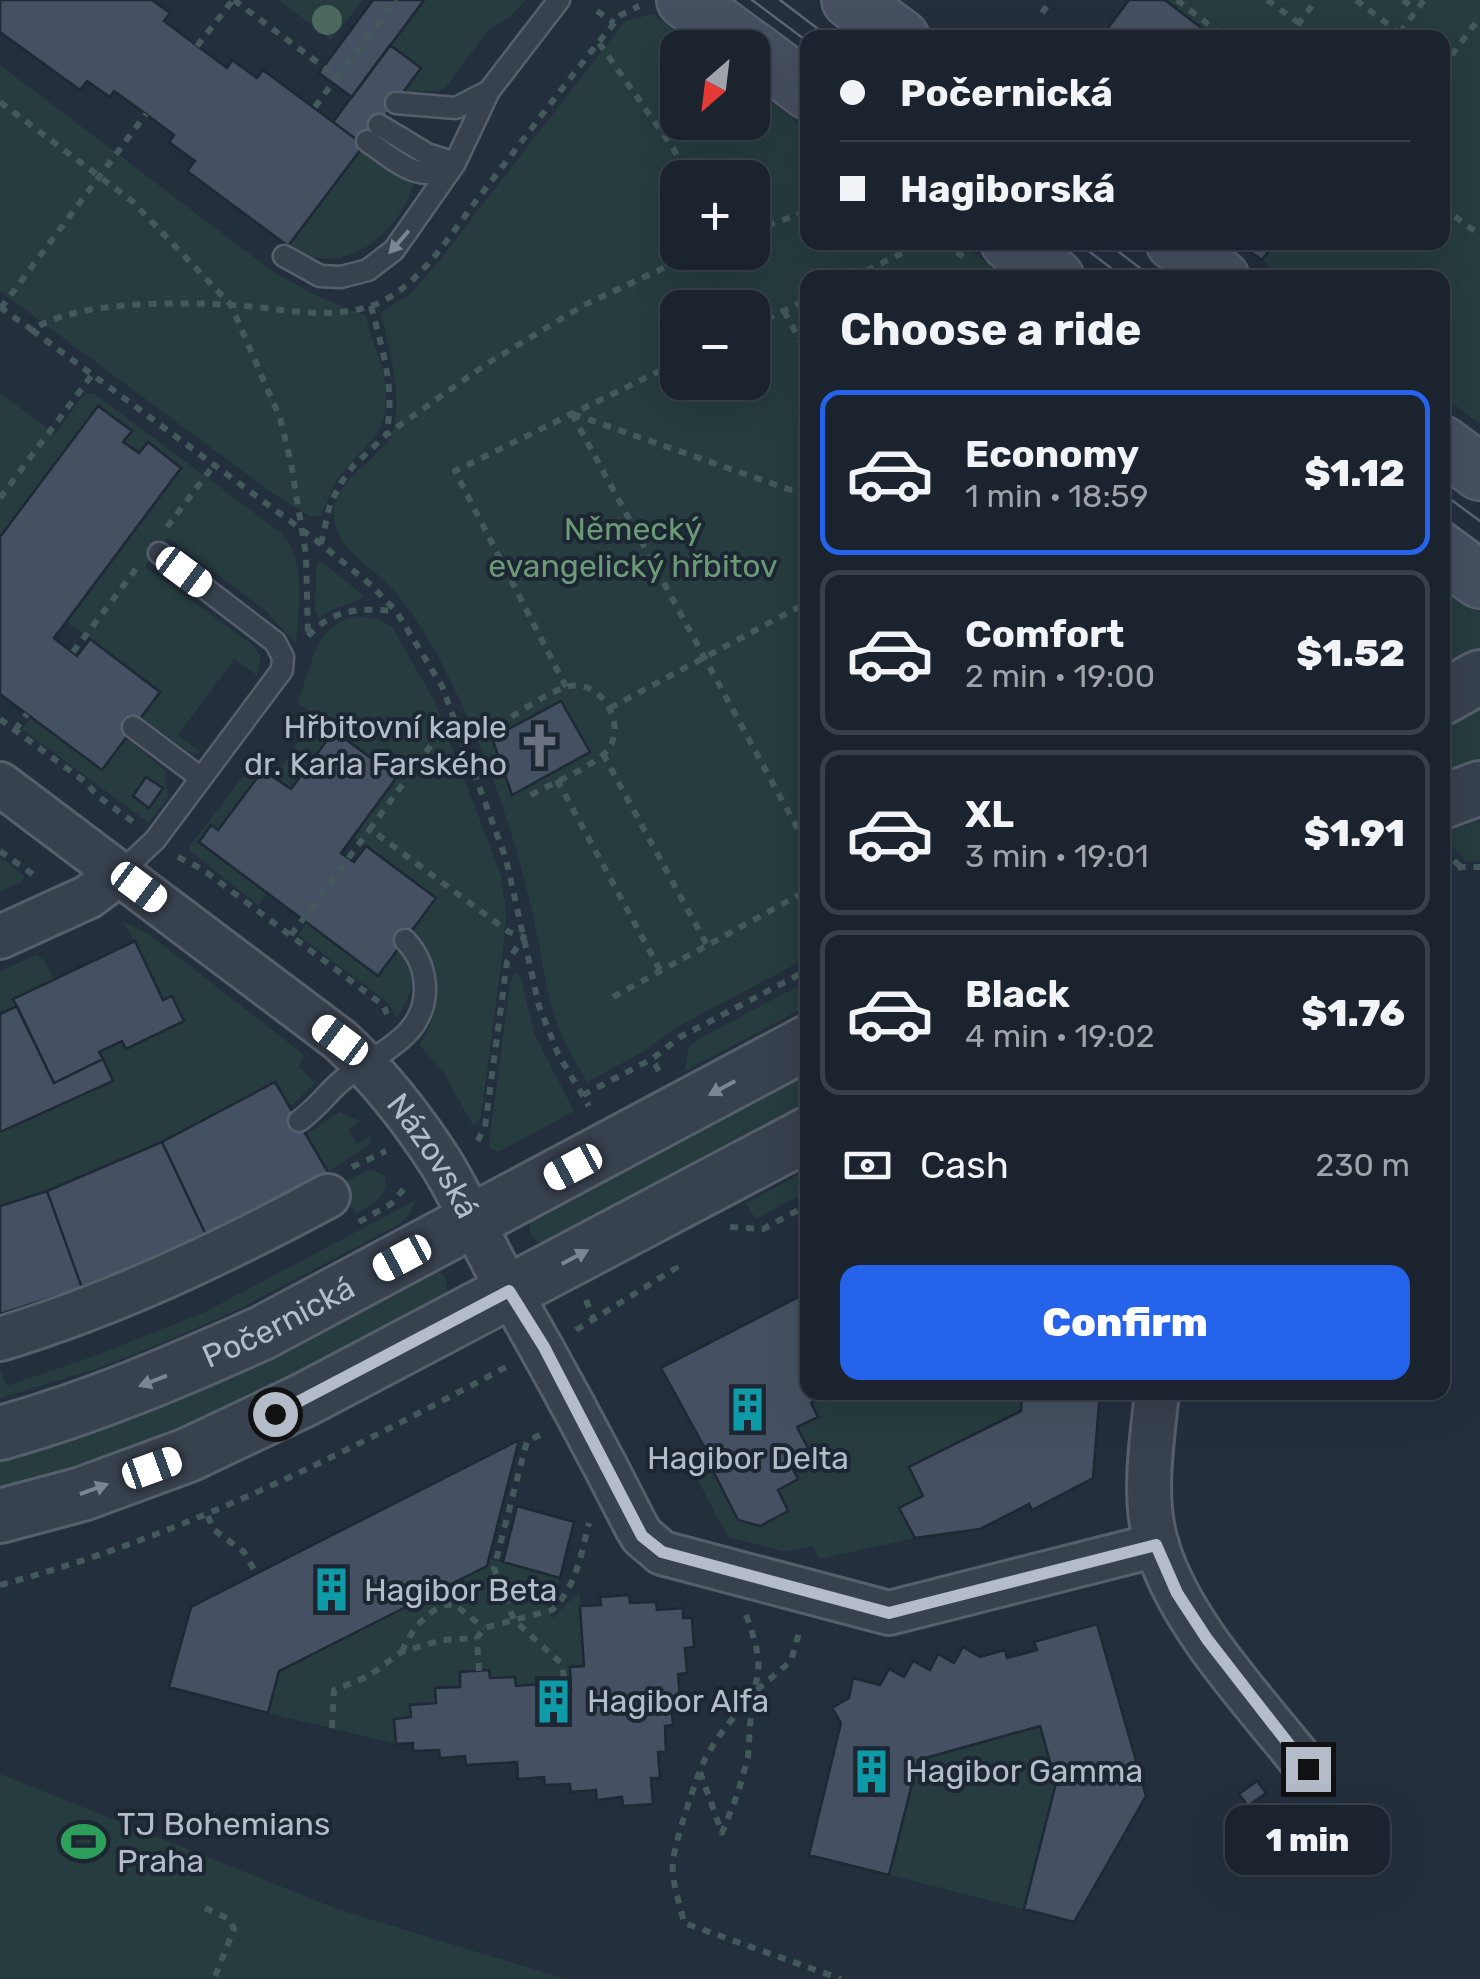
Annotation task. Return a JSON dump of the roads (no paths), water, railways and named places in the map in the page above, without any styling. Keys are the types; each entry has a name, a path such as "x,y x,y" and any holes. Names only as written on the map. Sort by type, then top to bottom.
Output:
{"main road":[{"path":"850,0 890,30"},
{"path":"668,4 717,30"},
{"path":"770,62 800,85"},
{"path":"1019,250 1046,270"},
{"path":"1184,250 1211,270"},
{"path":"1450,450 1480,472"},
{"path":"1450,558 1480,580"}],"street":[{"path":"1450,694 1480,677"},
{"name":"Názovská","path":"0,784 340,1040 366,1065 442,1164 509,1291 544,1347 642,1536 662,1552 889,1613 1156,1545"},
{"path":"1450,799 1480,788"},
{"path":"0,937 88,897 120,873"},
{"name":"Počernická","path":"0,1433 170,1374 262,1332 800,1046"},
{"path":"0,1516 82,1494 188,1454 304,1400 800,1138"},
{"path":"0,1339 157,1282 339,1182"},
{"path":"1156,1400 1150,1500 1156,1545 1177,1593 1207,1639 1308,1769"}],"lane":[{"path":"284,256 320,276 341,277 368,270 394,250 455,163 489,92 559,0"},
{"path":"396,103 456,108 489,92"},
{"path":"373,133 455,163"},
{"path":"120,873 155,840 279,676 283,657 262,630 159,553"},
{"path":"134,728 201,778"},
{"path":"299,1121 315,1110 339,1083 409,1032 424,1003 424,977 421,962 405,940"}],"tram line":[{"path":"752,0 800,36"},
{"path":"780,0 819,30"},
{"path":"1087,250 1114,270"},
{"path":"1116,250 1143,270"},
{"path":"1450,499 1480,521"},
{"path":"1450,522 1480,544"}],"place":[{"name":"Hřbitovní kaple dr. Karla Farského","path":"540,745"},
{"name":"Hagibor Delta","path":"748,1410"},
{"name":"Hagibor Beta","path":"331,1590"},
{"name":"Hagibor Alfa","path":"554,1701"},
{"name":"Hagibor Gamma","path":"872,1771"},
{"name":"TJ Bohemians Praha","path":"84,1842"}],"park label":[{"name":"Německý evangelický hřbitov","path":"633,548"}]}
